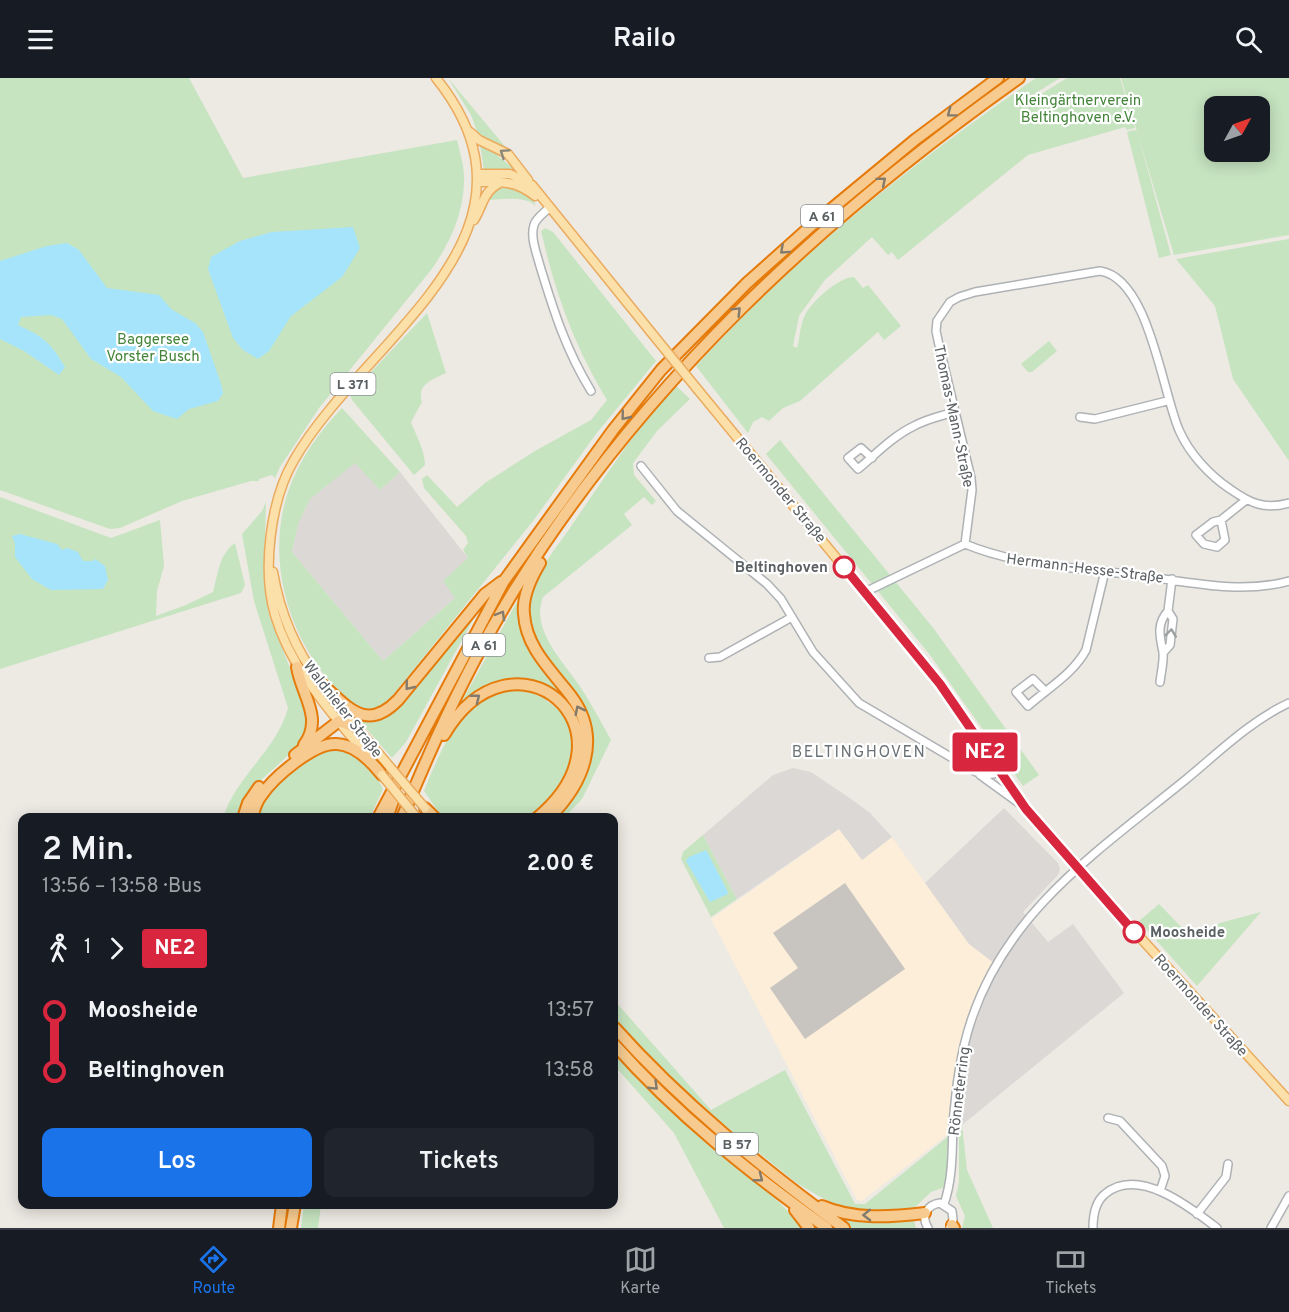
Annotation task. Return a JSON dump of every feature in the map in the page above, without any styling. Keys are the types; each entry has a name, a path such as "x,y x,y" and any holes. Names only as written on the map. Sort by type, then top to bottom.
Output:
{"highway":[{"name":"A 61","path":"389,813 412,753 504,580 613,430 662,370 723,307 858,185 998,78"},
{"name":"A 61","path":"404,813 457,693 514,590 563,517 667,384 746,302 829,225 931,141 1019,78"},
{"path":"554,813 580,778 588,747 585,723 580,710 537,652 528,635 523,612 529,583 563,517"},
{"path":"318,681 355,713 371,715 386,710 398,699 485,594 504,580"},
{"path":"297,667 312,711 313,723 309,738 300,751"},
{"path":"418,779 448,728 476,697 485,691 507,684 536,687 556,699 568,713 576,732 579,749 571,780 542,813"},
{"path":"245,813 248,803 260,786 339,721 357,728"},
{"path":"254,813 258,800 268,788 305,756 324,745 339,744 352,748 383,770"},
{"path":"381,813 412,753"},
{"name":"B 57","path":"618,1032 642,1059 827,1228"},
{"name":"B 57","path":"618,1048 700,1129 788,1193 844,1228"},
{"path":"788,1193 840,1213 861,1216 925,1213"},
{"path":"788,1193 809,1228"},
{"path":"279,1228 281,1209"},
{"path":"291,1228 294,1209"}],"main road":[{"name":"L 371","path":"436,78 454,99 468,129"},
{"name":"Waldnieler Straße","path":"421,813 408,789 383,770 339,721 297,667 274,613 269,578 270,552 277,504 293,462 315,428 440,283 462,246 472,223 477,178 468,129"},
{"name":"Roermonder Straße","path":"468,129 476,138 508,154 549,208 940,684 999,773 1026,809 1289,1101"},
{"path":"477,178 510,174 532,185"},
{"name":"Roermonder Straße","path":"477,178 522,186 549,208"},
{"path":"472,223 480,211 487,192 504,181"},
{"name":"Waldnieler Straße","path":"270,552 281,611 301,656 318,681 357,728 403,800 421,813"}],"street":[{"path":"549,208 533,226 534,245 558,325 576,366 591,391"},
{"name":"Thomas-Mann-Straße","path":"965,544 972,490 971,477 936,331 937,321 950,302 975,292 1100,272 1116,278 1139,309 1151,334 1167,401 1180,432 1194,454 1208,471 1246,500 1269,507 1289,503"},
{"path":"1080,417 1095,419 1167,401"},
{"path":"872,458 914,426 954,412"},
{"path":"641,466 677,511 767,584 792,617 813,652 859,703 973,771 1026,809"},
{"path":"1221,520 1225,540 1217,547 1204,544 1196,535 1213,522 1221,520 1246,500"},
{"path":"865,592 965,544"},
{"name":"Hermann-Hesse-Straße","path":"965,544 1005,558 1210,585 1255,587 1289,581"},
{"path":"1045,691 1073,669 1086,650 1105,571"},
{"name":"Hermann-Hesse-Straße","path":"1160,682 1163,653 1170,645 1173,619 1168,611 1172,579"},
{"path":"709,658 720,657 792,617"},
{"path":"1077,868 1253,725 1289,703"},
{"path":"973,771 982,758 980,745"},
{"path":"973,771 986,775 999,773"},
{"name":"Rönneterring","path":"944,1204 952,1168 953,1125 960,1062 970,1022 985,985 1002,954 1030,915 1077,868"},
{"path":"1108,1118 1120,1121 1162,1166 1165,1176 1160,1191"},
{"path":"1197,1214 1226,1178 1228,1164"},
{"path":"1093,1228 1095,1210 1101,1198 1110,1190 1123,1185 1135,1184 1160,1191 1217,1228"},
{"path":"1271,1228 1289,1196"},
{"path":"928,1228 925,1213 931,1206 944,1204 952,1211 952,1227"}],"shaded area":[{"path":"355,462 380,490 400,472 468,558 455,598 383,661 292,552 298,524 310,499"},
{"path":"793,768 811,772 851,799 870,813 892,837 862,860 839,829 737,899 703,835 773,775"},
{"path":"1004,808 1058,863 1060,869 1058,875 1023,912 1048,942 1073,924 1124,993 962,1125 962,1093 970,1037 998,966 969,944 925,883"},
{"path":"839,829 862,860 892,837 969,944 998,966 967,1023 956,1064 947,1135 862,1201 857,1200 711,919"}],"green space":[{"name":"Baggersee Vorster Busch","path":"0,78 189,78 243,178 457,140 464,172 463,194 458,217 444,250 431,270 319,408 275,478 272,475 259,479 259,481 251,481 182,501 120,528 110,529 0,490"},
{"path":"448,78 517,161 478,134 471,115"},
{"name":"Kleingärtnerverein Beltinghoven e.V.","path":"1036,78 1060,78 1031,96 1033,99 1067,78 1120,78 1135,128 1127,130 1125,127 1028,155 898,260 892,252 888,255 872,237 824,281 799,316 793,346 797,348 803,319 808,309 826,291 848,278 854,277 863,288 868,285 901,326 884,340 878,332 800,401 783,408 769,421 762,417 753,422 748,433 696,366 774,286 857,212 945,143"},
{"path":"1121,78 1289,78 1289,235 1174,255"},
{"path":"1137,131 1171,255 1159,258 1127,132"},
{"path":"480,144 501,153 498,156 512,167 514,165 515,169 484,171"},
{"path":"513,186 532,197 536,206 519,199 486,200 497,189"},
{"path":"545,228 553,232 656,361 596,434 533,521 389,700 375,710 359,710 337,690 318,666 302,640 290,612 282,583 279,552 281,522 288,492 310,447 342,408 400,472 380,490 355,463 310,499 298,524 292,552 383,661 455,598 443,581 468,558 463,550 468,543 466,536 424,488 422,479 427,475 457,507 485,483 535,451 591,420 607,400 584,359 567,318 541,231"},
{"path":"1289,239 1289,461 1233,379 1215,306 1176,259"},
{"path":"427,313 446,373 431,380 421,391 422,402 411,422 425,459 425,465 414,475 352,400 350,394"},
{"path":"1049,341 1057,351 1032,372 1028,372 1021,364"},
{"path":"673,383 690,399 657,431 633,463 634,475 656,501 652,505 644,497 624,514 632,525 543,597 540,609 545,633 585,694 611,740 582,799 569,813 558,813 575,794 588,768 591,747 589,725 582,706 537,640 530,621 530,600 541,570"},
{"path":"780,440 934,629 1039,775 1023,786 930,655 766,454"},
{"path":"0,497 111,538 160,520 164,566 157,591 156,616 213,592 222,559 235,543 245,585 241,593 0,669","holes":["15,543 61,550 83,561 93,561 108,580 103,589 85,588 15,557"]},
{"path":"266,502 264,576 269,615 307,711 306,727 300,741 290,754 252,789 239,813 225,813 237,789 275,737 288,708 254,601 242,534 262,511"},
{"path":"523,591 521,617 573,705 584,735 581,764 580,733 540,684 527,680 508,679 489,684 477,690 457,710"},
{"path":"485,598 406,742 392,758 357,718 369,719 381,716"},
{"path":"521,688 554,706 565,718 574,746 572,762 565,778 537,813 439,813 424,791 448,739 474,705 485,697"},
{"path":"332,749 341,750 356,756 369,767 383,789 372,813 260,813 268,796 287,775 321,752"},
{"path":"703,835 737,899 711,917 681,859 683,852"},
{"path":"1159,904 1191,937 1220,923 1261,912 1197,986 1139,921"},
{"path":"618,1005 711,1110 785,1070 855,1204 865,1204 950,1135 945,1187 931,1192 914,1208 858,1209 834,1203 798,1184 682,1091 618,1023"},
{"path":"618,1058 716,1150 779,1202 804,1228 724,1228 674,1133 618,1070"},
{"path":"962,1125 967,1170 993,1228 962,1228 965,1216 956,1196 959,1182 959,1130"},
{"path":"303,1209 320,1209 318,1228 301,1228"},
{"path":"828,1212 870,1221 913,1218 916,1228 850,1228"}],"water":[{"path":"353,227 360,248 342,277 291,316 269,351 258,359 243,350 233,338 208,269 211,257 240,241 272,232"},
{"path":"67,243 79,250 107,288 159,295 171,309 195,323 203,332 221,384 223,393 218,401 189,409 177,419 153,411 121,377 91,359 62,319 51,315 21,317 18,325 40,337 55,352 65,367 59,375 24,351 0,339 0,261 47,246"},
{"path":"20,534 57,544 62,550 67,548 78,552 83,561 95,559 105,566 108,580 103,589 51,590 32,579 15,557 15,543 12,536"},
{"path":"706,850 728,894 710,902 686,861 689,857"}],"building":[{"path":"845,883 905,969 805,1039 770,988 798,968 773,933"}],"bus line":[{"name":"NE2","path":"844,567 940,684 999,773 1026,809 1134,932"}],"place":[{"name":"Beltinghoven","path":"844,567"},
{"name":"Moosheide","path":"1134,932"}],"district":[{"name":"BELTINGHOVEN","path":"859,751"}]}
